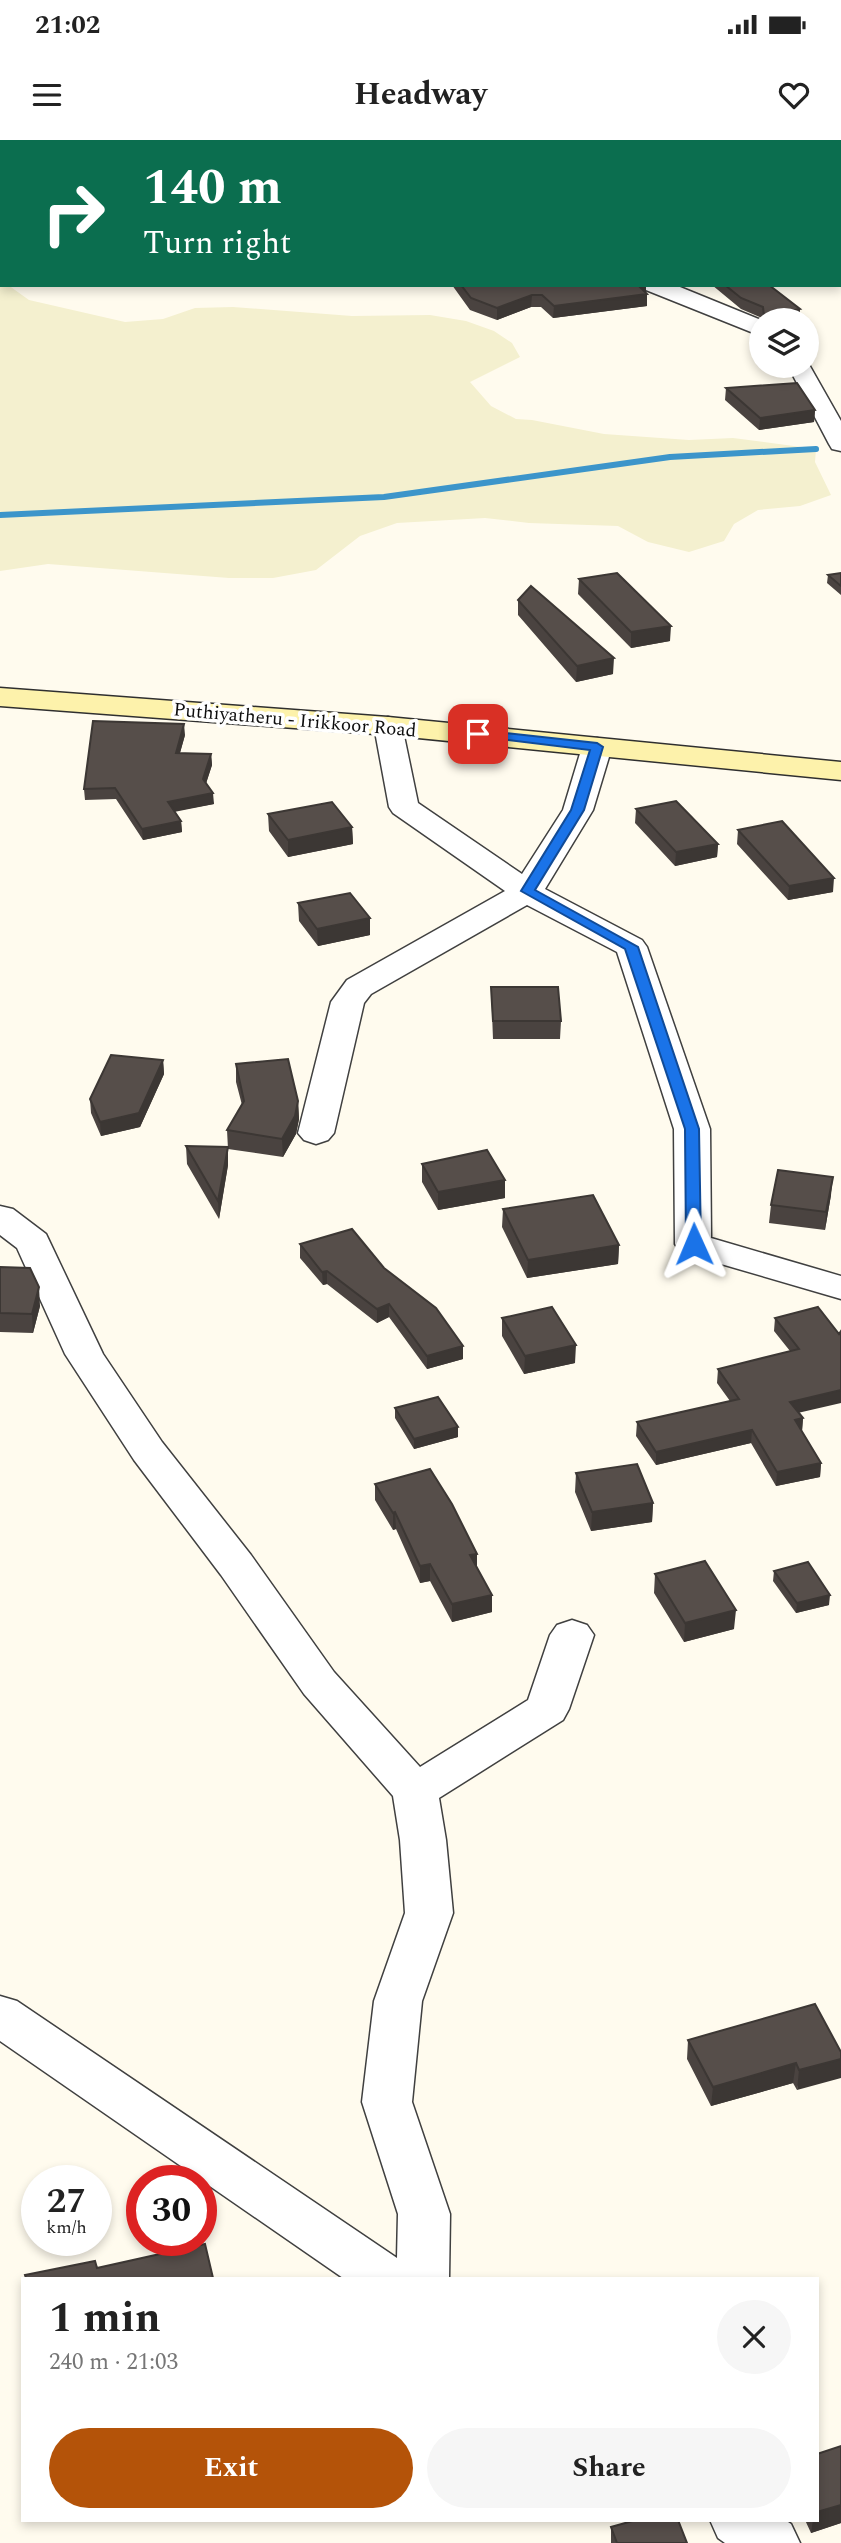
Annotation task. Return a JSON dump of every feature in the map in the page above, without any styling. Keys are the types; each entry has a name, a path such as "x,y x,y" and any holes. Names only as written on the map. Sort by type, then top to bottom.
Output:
{"main road":[{"name":"Puthiyatheru - Irikkoor Road","path":"0,696 388,726 841,771"}],"street":[{"path":"659,287 749,323"},
{"path":"806,378 841,444"},
{"path":"388,726 404,807 527,891 631,947 692,1129 694,1244 841,1288"},
{"path":"316,1132 348,1002 359,987 527,891 578,810 597,747"},
{"path":"0,1217 33,1242 83,1354 148,1451 236,1565 320,1683 415,1791 423,1840 429,1913 398,2001 387,2102 424,2214 422,2277"},
{"path":"415,1791 547,1709 572,1635"},
{"path":"0,2015 383,2277"},
{"path":"741,2522 771,2543"}],"shaded area":[{"path":"0,287 11,287 29,300 125,322 163,319 195,308 233,307 352,316 430,315 466,321 494,331 512,343 520,357 470,382 491,406 516,419 604,434 689,440 733,438 816,449 815,462 831,495 800,506 758,510 734,524 724,541 689,552 648,542 618,526 529,523 485,518 397,523 360,536 316,570 273,578 229,578 48,564 0,571"}],"building":[{"path":"463,287 640,287 647,294 554,306 542,295 532,295 497,308 471,298"},
{"path":"727,287 772,287 799,308 763,307 741,298"},
{"path":"797,383 815,410 760,418 726,388"},
{"path":"617,573 671,626 631,632 579,579"},
{"path":"841,573 841,586 828,575"},
{"path":"531,586 614,658 577,666 518,600"},
{"path":"93,721 184,724 176,753 211,754 203,779 213,793 168,802 181,821 142,829 115,788 84,789"},
{"path":"676,801 718,844 676,852 636,809"},
{"path":"332,802 352,827 288,840 268,814"},
{"path":"782,821 834,878 789,886 738,830"},
{"path":"350,893 370,918 317,929 298,903"},
{"path":"491,987 558,987 561,1021 493,1021"},
{"path":"111,1055 163,1060 139,1113 100,1122 90,1099"},
{"path":"288,1059 298,1101 295,1116 282,1139 227,1130 244,1101 236,1064"},
{"path":"186,1146 228,1147 218,1201"},
{"path":"487,1150 505,1180 438,1192 422,1164"},
{"path":"778,1170 833,1177 826,1212 771,1205"},
{"path":"593,1195 619,1245 528,1260 503,1209"},
{"path":"352,1229 384,1268 436,1308 463,1346 427,1356 389,1304 377,1309 327,1271 322,1272 300,1244"},
{"path":"0,1267 30,1268 39,1287 32,1314 0,1313"},
{"path":"552,1307 576,1345 525,1356 502,1318"},
{"path":"818,1307 839,1334 841,1331 841,1390 790,1402 803,1418 795,1420 821,1463 777,1472 752,1430 656,1452 637,1422 739,1399 718,1369 799,1349 775,1318"},
{"path":"438,1397 458,1427 414,1439 395,1408"},
{"path":"637,1464 653,1503 592,1512 576,1473"},
{"path":"430,1469 452,1504 477,1554 470,1555 492,1595 452,1604 430,1564 420,1566 395,1512 393,1513 375,1484"},
{"path":"705,1561 736,1610 685,1623 655,1574"},
{"path":"808,1562 830,1595 797,1603 774,1571"},
{"path":"815,2004 841,2052 841,2059 799,2070 796,2063 713,2087 688,2040"},
{"path":"151,2256 208,2256 213,2277 25,2275 95,2261 97,2268"},
{"path":"841,2446 841,2505 819,2511 819,2453"},
{"path":"629,2522 679,2522 687,2543 617,2543 611,2527"}],"waterway":[{"path":"0,515 384,497 670,457 816,449"}],"route":[{"path":"478,734 597,747 578,810 527,891 631,947 692,1129 694,1244"}]}
